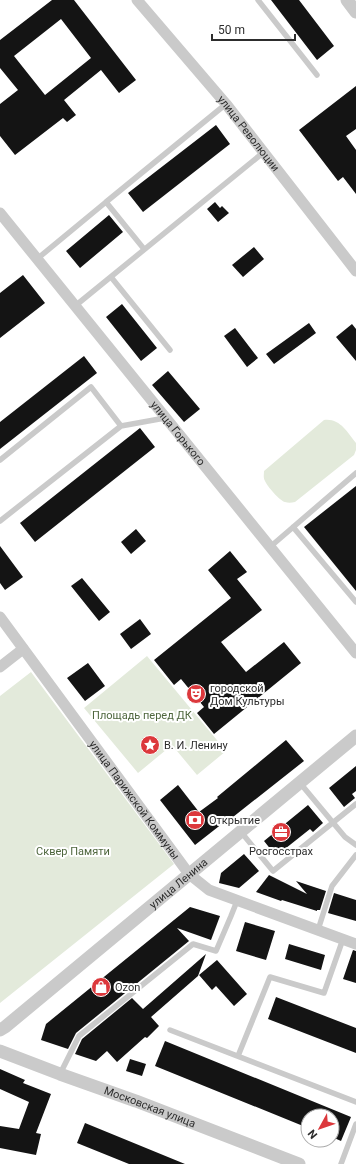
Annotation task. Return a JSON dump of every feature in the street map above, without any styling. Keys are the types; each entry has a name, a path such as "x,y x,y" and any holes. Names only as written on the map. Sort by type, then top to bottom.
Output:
{"street":[{"name":"улица Революции","path":"137,0 226,104 356,270"},
{"path":"347,0 356,12"},
{"name":"улица Горького","path":"0,213 356,653"},
{"name":"улица Парижской Коммуны","path":"0,617 189,874 209,890 356,944"},
{"path":"0,667 23,649"},
{"name":"улица Ленина","path":"0,1030 356,736"},
{"name":"Московская улица","path":"0,1050 299,1164"}],"lane":[{"path":"258,0 317,75"},
{"path":"37,259 226,104"},
{"path":"75,306 264,152"},
{"path":"106,202 144,249"},
{"path":"111,277 170,350"},
{"path":"0,460 91,388 121,426"},
{"path":"0,521 121,426 166,418"},
{"path":"270,547 356,473"},
{"path":"293,527 356,602"},
{"path":"300,782 345,836 356,845"},
{"path":"241,832 273,871 356,804"},
{"path":"318,930 332,886 356,855"},
{"path":"60,1074 79,1036 193,944 216,951 237,901"},
{"path":"238,1056 270,977 324,993 343,939"},
{"path":"170,1030 356,1102"},
{"path":"341,1164 356,1124"}],"green space":[{"path":"324,420 339,423 346,430 356,443 354,455 295,502 285,502 274,493 266,483 264,479 264,471"},
{"name":"Площадь перед ДК","path":"147,656 226,751 197,775 172,745 138,773 84,708"},
{"name":"Сквер Памяти","path":"31,672 174,864 0,1003 0,696"}],"building":[{"path":"52,0 74,0 136,80 119,93 101,70 64,100 76,115 67,122 63,118 15,155 0,136 0,104 18,90 0,68 0,40","holes":["61,19 91,58 45,95 14,56"]},
{"path":"271,0 299,0 334,46 317,60"},
{"path":"356,86 356,129 346,136 356,150 356,194 343,177 338,181 299,130"},
{"path":"216,125 230,144 143,212 128,193"},
{"path":"215,202 220,208 222,206 229,213 218,222 207,209"},
{"path":"109,215 123,232 80,268 66,251"},
{"path":"254,247 264,259 243,277 232,265"},
{"path":"23,275 45,303 0,338 0,293"},
{"path":"122,304 157,348 141,361 106,317"},
{"path":"309,323 316,333 274,364 266,354"},
{"path":"352,324 356,329 356,361 336,337"},
{"path":"235,328 258,358 247,367 224,336"},
{"path":"84,356 97,373 0,449 0,422"},
{"path":"168,371 200,409 184,422 152,385"},
{"path":"140,428 155,447 35,542 20,523"},
{"path":"356,486 356,591 304,527"},
{"path":"136,529 146,541 131,554 121,542"},
{"path":"0,546 23,577 5,590 0,583"},
{"name":"городской Дом Культуры","path":"230,551 247,572 237,579 262,610 221,642 246,672 284,642 301,663 214,734 197,713 204,707 181,679 174,685 154,660 231,598 208,570"},
{"path":"82,578 110,612 99,621 71,586"},
{"path":"140,619 151,634 131,649 120,634"},
{"path":"88,663 105,686 85,701 67,678"},
{"path":"286,740 304,761 195,845 160,800 178,785 199,812 218,798 217,797"},
{"path":"356,766 356,791 352,794 355,798 344,807 329,788"},
{"path":"308,805 323,823 313,832 310,829 276,856 264,841"},
{"path":"244,854 259,871 239,888 219,883 221,873"},
{"path":"269,875 307,894 296,881 326,891 320,910 317,911 282,900 281,901 256,892"},
{"path":"334,893 356,900 356,921 328,913"},
{"path":"190,907 220,916 211,940 177,928 189,941 76,1033 68,1049 41,1040 46,1024"},
{"path":"245,922 275,931 266,960 236,951"},
{"path":"289,944 325,955 321,970 285,959"},
{"path":"353,950 356,951 356,983 343,979"},
{"path":"206,954 198,976 151,1017 159,1026 147,1038 145,1037 117,1062 107,1051 96,1061 75,1054 82,1039 132,998 143,1009"},
{"path":"217,960 247,994 234,1006 216,986 212,990 199,975"},
{"path":"276,997 356,1028 356,1053 268,1019"},
{"path":"165,1041 329,1108 300,1108 300,1125 155,1066"},
{"path":"130,1059 146,1064 142,1076 126,1071"},
{"path":"0,1069 25,1080 23,1083 51,1094 36,1133 41,1134 36,1155 0,1148 0,1126 19,1129 29,1102 0,1089"},
{"path":"340,1113 351,1117 340,1141"},
{"path":"85,1123 185,1164 129,1164 77,1143"}],"place":[{"name":"городской Дом Культуры","path":"196,694"},
{"name":"В. И. Ленину","path":"150,745"},
{"name":"Открытие","path":"195,820"},
{"name":"Росгосстрах","path":"281,832"},
{"name":"Ozon","path":"101,987"}]}
